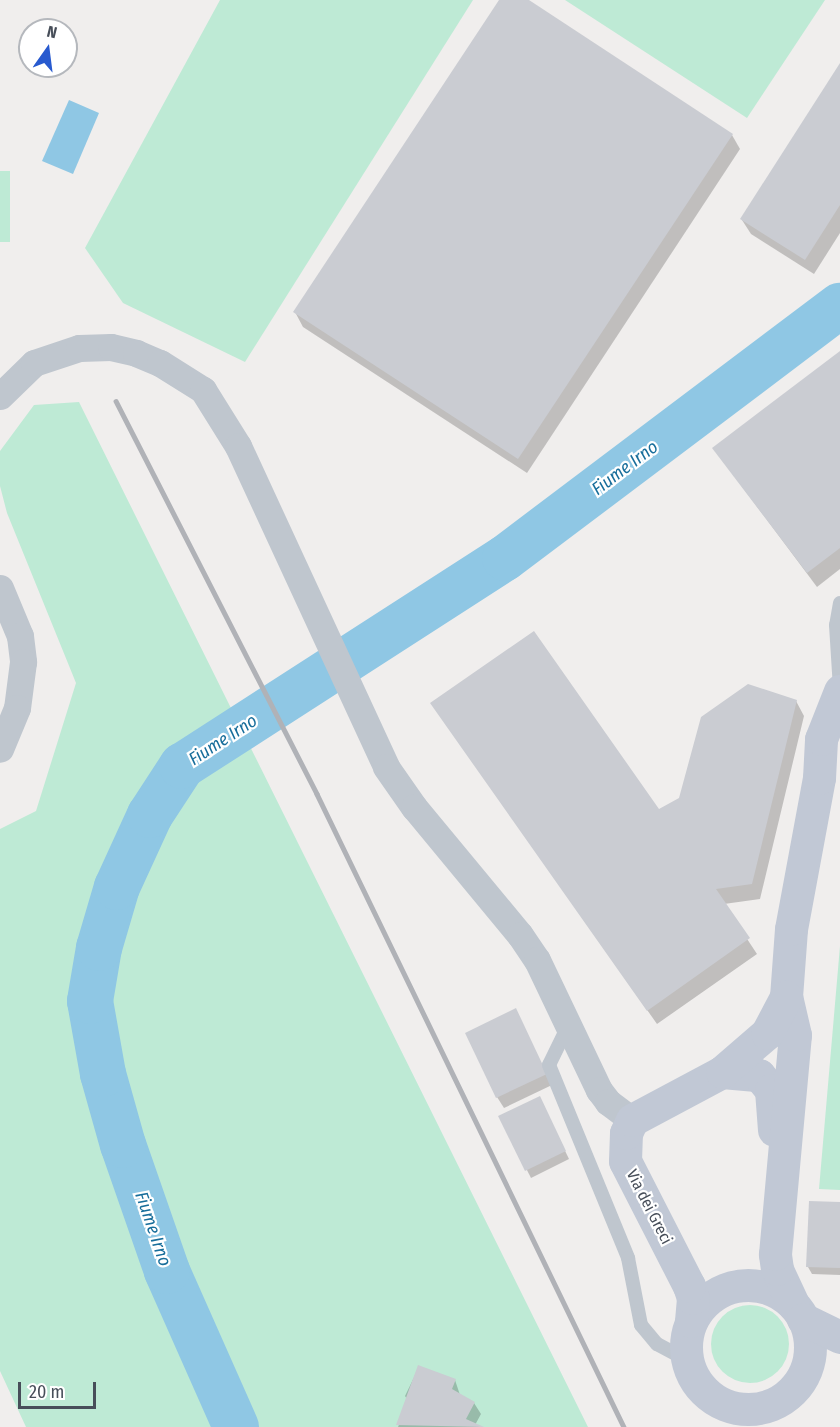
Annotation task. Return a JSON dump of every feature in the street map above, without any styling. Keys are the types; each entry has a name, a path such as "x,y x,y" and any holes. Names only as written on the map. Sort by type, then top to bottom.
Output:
{"main road":[{"path":"840,690 821,739 819,778 797,885 786,997 795,1035 783,1199 777,1216 777,1269 798,1311 810,1355 799,1381 779,1400 744,1418 707,1393 694,1378 687,1360 691,1321 710,1298 738,1286 768,1288 798,1311 840,1337"},
{"path":"819,778 840,738"},
{"path":"632,1120 722,1072 767,1033 786,997"},
{"path":"722,1072 759,1075 771,1090 775,1120 769,1205 777,1216"},
{"name":"Via dei Greci","path":"632,1120 626,1134 625,1161 682,1269 693,1298 691,1321"}],"street":[{"path":"0,396 34,363 79,348 111,347 160,363 203,390 238,446 387,767 414,807 520,935 537,960 599,1090 608,1102 632,1120"},
{"path":"0,588 20,636 23,662 16,708 0,749"}],"lane":[{"path":"838,614 840,690"},
{"path":"568,1026 549,1065 628,1258 640,1325 657,1344 687,1360"}],"green space":[{"path":"220,0 473,0 245,362 123,303 85,248"},
{"path":"565,0 825,0 747,118"},
{"path":"0,171 10,171 10,242 0,242"},
{"path":"79,402 588,1427 26,1427 0,1371 0,829 36,811 76,683 7,513 0,486 0,451 34,405"},
{"path":"840,946 840,1190 819,1189"},
{"path":"750,1305 765,1308 777,1317 786,1329 789,1344 786,1359 777,1371 765,1380 750,1383 735,1380 723,1371 714,1359 711,1344 714,1329 723,1317 735,1308"}],"water":[{"path":"69,100 99,113 73,174 42,161"}],"building":[{"path":"499,0 529,0 733,134 518,459 293,312"},
{"path":"840,63 840,205 805,260 740,219"},
{"path":"840,351 840,548 807,573 712,448"},
{"path":"534,631 659,809 679,798 701,717 748,684 797,700 752,884 716,889 750,938 647,1011 430,703"},
{"path":"516,1008 547,1074 496,1098 465,1033"},
{"path":"540,1096 566,1151 525,1171 498,1116"},
{"path":"809,1201 840,1202 840,1268 806,1267"},
{"path":"418,1365 456,1379 452,1389 475,1402 466,1419 484,1427 396,1425"}],"waterway":[{"name":"Fiume Irno","path":"236,1427 167,1271 123,1145 103,1074 90,1001 99,948 117,887 150,815 182,766 505,558 840,306"}],"railway":[{"path":"116,401 317,794 624,1427"}]}
